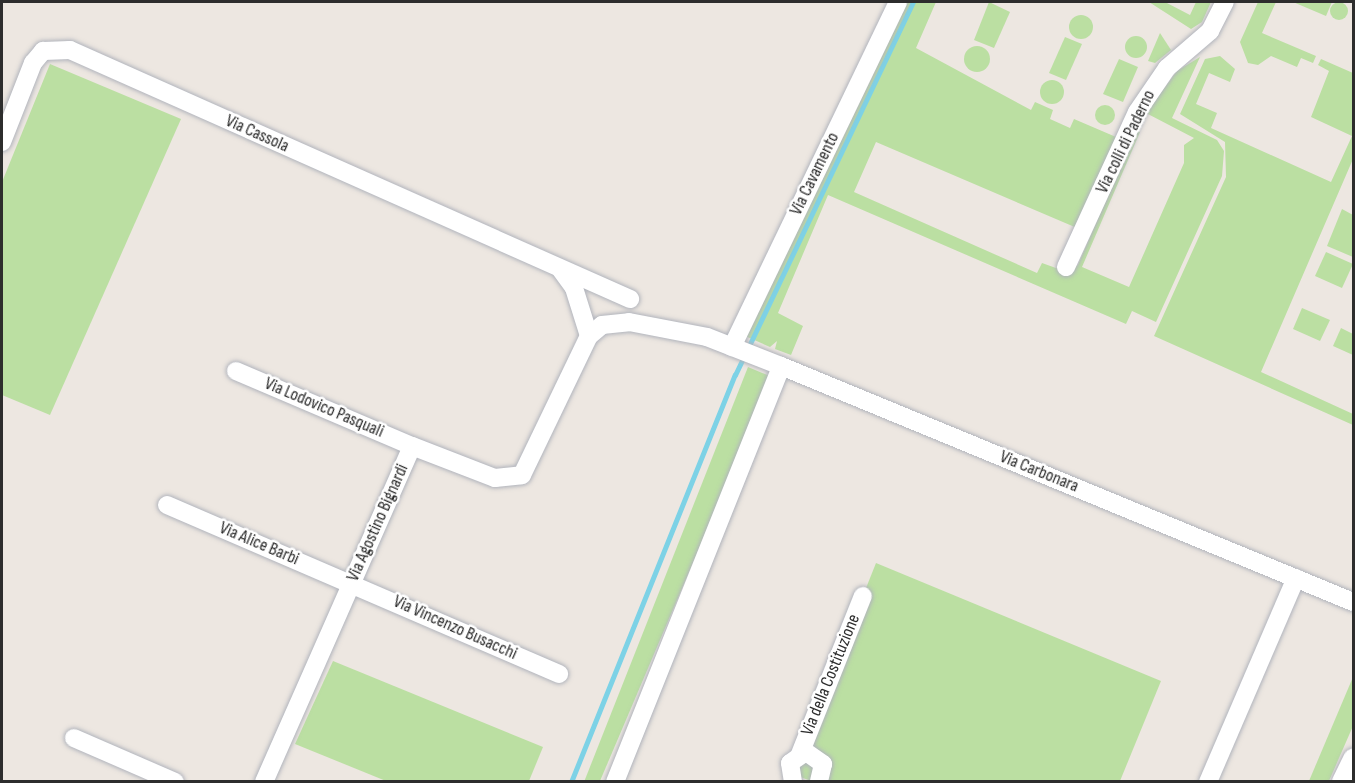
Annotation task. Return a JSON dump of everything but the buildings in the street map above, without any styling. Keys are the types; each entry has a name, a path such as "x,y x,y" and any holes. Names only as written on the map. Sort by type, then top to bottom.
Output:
{"street":[{"name":"Via Cavamento","path":"732,347 898,2"},
{"name":"Via colli di Paderno","path":"1066,267 1137,112 1167,68 1210,31 1225,2"},
{"name":"Via Cassola","path":"2,142 33,63 43,51 70,50 561,270 630,298"},
{"path":"561,270 589,336 602,325 629,322 732,347"},
{"name":"Via Agostino Bignardi","path":"264,782 412,446 495,478 522,475 589,336"},
{"name":"Via Carbonara","path":"732,347 1353,602"},
{"path":"615,782 782,366"},
{"name":"Via Lodovico Pasquali","path":"236,371 412,446"},
{"name":"Via Alice Barbi","path":"166,505 352,583"},
{"path":"1208,782 1296,578"},
{"name":"Via Vincenzo Busacchi","path":"352,583 559,674"},
{"name":"Via della Costituzione","path":"793,782 790,763 800,753 863,596"},
{"path":"75,738 175,782"},
{"name":"Via della Costituzione","path":"800,753 820,760 819,782"},
{"path":"1343,782 1353,759"}],"green space":[{"path":"904,2 936,2 916,48 1031,110 1035,102 1053,110 1050,119 1070,128 1074,119 1116,137 1077,228 876,142 854,192 1037,273 1042,263 1067,272 1078,265 1136,130 1140,132 1082,267 1129,287 1184,163 1184,145 1194,138 1146,113 1177,71 1200,57 1172,118 1217,140 1224,151 1222,176 1156,322 1132,311 1126,324 828,195 778,313 803,326 791,355 775,349 777,341 770,347 745,336"},
{"path":"989,2 1010,12 994,48 974,40"},
{"path":"1149,2 1165,2 1190,15 1196,2 1211,2 1202,22 1191,29"},
{"path":"1258,2 1276,2 1262,33 1316,56 1313,63 1301,58 1297,67 1271,56 1258,65 1248,63 1240,42"},
{"path":"1293,2 1332,2 1326,16"},
{"path":"1339,2 1345,5 1348,11 1345,17 1339,20 1333,17 1330,11 1333,5"},
{"path":"1081,15 1090,18 1093,27 1090,36 1081,39 1072,36 1069,27 1072,18"},
{"path":"1160,33 1171,50 1155,63 1148,61"},
{"path":"1136,36 1144,39 1147,47 1144,55 1136,58 1128,55 1125,47 1128,39"},
{"path":"1065,37 1082,44 1066,80 1049,73"},
{"path":"977,46 986,50 990,59 986,68 977,72 968,68 964,59 968,50"},
{"path":"1220,56 1235,69 1230,82 1209,73 1196,104 1217,113 1211,128 1331,182 1352,136 1311,117 1329,71 1318,65 1321,59 1353,73 1353,159 1261,372 1353,414 1353,425 1154,336 1226,177 1225,142 1180,114 1205,59"},
{"path":"1119,59 1138,67 1123,102 1103,94"},
{"path":"50,64 181,119 50,415 2,395 2,182"},
{"path":"1052,80 1057,81 1063,87 1063,97 1057,103 1052,104 1047,103 1041,97 1040,92 1041,87 1047,81"},
{"path":"1101,105 1109,105 1115,111 1115,119 1109,125 1101,125 1095,119 1095,111"},
{"path":"1342,209 1353,215 1353,257 1327,246"},
{"path":"1326,252 1353,264 1342,288 1315,276"},
{"path":"1302,308 1330,320 1320,341 1293,329"},
{"path":"1341,328 1353,334 1353,355 1333,346"},
{"path":"748,367 772,377 600,781 584,782"},
{"path":"876,563 1161,681 1120,781 814,782 792,774"},
{"path":"333,661 543,747 529,781 386,781 295,744"},
{"path":"1353,677 1353,726 1329,781 1309,781"}],"waterway":[{"path":"571,782 735,375 913,2"}]}
